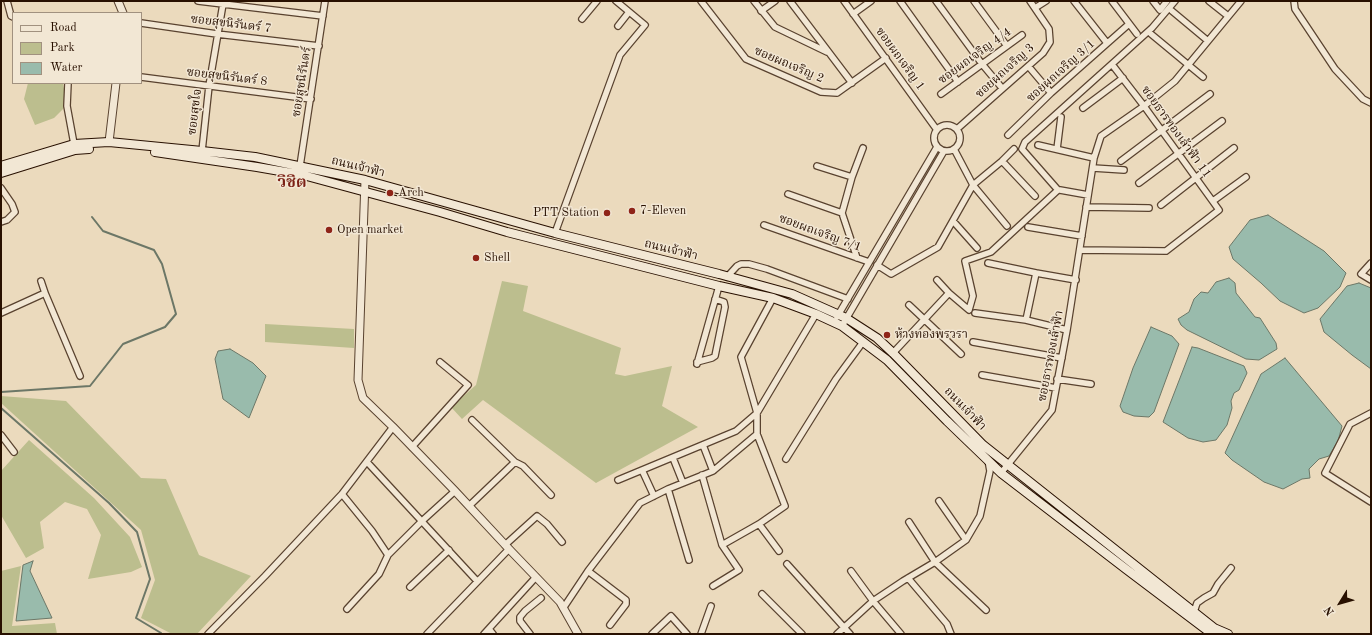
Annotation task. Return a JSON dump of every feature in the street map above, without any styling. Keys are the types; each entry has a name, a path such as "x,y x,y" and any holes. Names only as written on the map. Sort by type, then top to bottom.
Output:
{"main road":[{"name":"ถนนเจ้าฟ้า","path":"1,166 74,144 109,142 255,157 365,180 555,234 792,294 843,317 876,338 893,352 983,445 1214,628 1228,634"},
{"name":"ถนนเจ้าฟ้า","path":"1,173 76,150 110,146 303,175 440,212 507,232 719,286 773,298 816,314 838,324 886,360 1001,472 1210,633"}],"street":[{"path":"7,1 12,16"},
{"path":"118,1 122,12"},
{"path":"198,1 323,16"},
{"name":"ซอยสุขนิรันดร์","path":"300,166 325,1"},
{"path":"582,19 597,1"},
{"path":"555,234 620,55 644,25 616,1"},
{"name":"ซอยผถเจริญ 2","path":"701,1 746,59 821,92 837,93 886,58"},
{"path":"754,1 775,27 829,53"},
{"path":"761,11 775,1"},
{"path":"790,1 852,83"},
{"name":"ซอยผถเจริญ 1","path":"844,1 937,130"},
{"path":"854,14 871,1"},
{"path":"900,1 958,82"},
{"path":"936,1 982,64 1002,88"},
{"path":"974,1 1007,46"},
{"name":"ซอยผถเจริญ 3","path":"957,130 1002,88 1043,53 1050,42 1049,29 1030,1"},
{"path":"1035,8 1046,1"},
{"path":"1074,1 1107,43"},
{"path":"1112,1 1137,34"},
{"path":"1153,1 1160,10 1167,1"},
{"path":"937,280 949,293 969,310 973,296 965,261 991,252 1058,190 1022,149 1025,142 1152,28 1176,1"},
{"path":"1209,1 1228,16"},
{"path":"1144,106 1175,81 1241,1"},
{"path":"1294,1 1295,9 1335,69 1363,99 1371,103"},
{"name":"ซอยสุขใจ","path":"202,151 209,86 223,4"},
{"path":"1172,11 1208,41"},
{"path":"618,26 629,12"},
{"name":"ซอยสุขนิรันดร์ 7","path":"142,23 319,46"},
{"name":"ซอยผถเจริญ 3/1","path":"1008,135 1051,93 1129,24"},
{"path":"1152,34 1203,77"},
{"name":"ซอยผถเจริญ 4/4","path":"942,94 1022,35"},
{"path":"1028,67 1051,93"},
{"name":"ซอยธารทองเล้าฟ้า 11","path":"1080,250 1166,251 1219,210 1162,130 1114,67"},
{"name":"ซอยสุขนิรันดร์ 8","path":"142,76 311,98"},
{"path":"1083,108 1123,78"},
{"path":"68,84 67,106 74,144"},
{"path":"109,142 116,84"},
{"path":"1121,161 1210,94"},
{"name":"ซอยธารทองเล้าฟ้า","path":"1001,472 1052,410 1076,280 1094,158 1101,136 1144,106"},
{"path":"1057,149 1061,117"},
{"path":"1139,183 1222,121"},
{"path":"944,126 953,127 957,130 960,142 954,149 944,151 937,147 934,140 937,130 944,126"},
{"path":"1038,145 1094,158"},
{"path":"843,317 848,299 937,147"},
{"path":"857,258 842,213 852,176 863,148"},
{"path":"1162,205 1234,148"},
{"path":"954,149 973,185 1007,226"},
{"path":"877,265 891,274 938,247 973,185 1014,149"},
{"path":"838,324 877,265 944,151"},
{"path":"1002,161 1035,196"},
{"path":"817,166 852,176"},
{"path":"1093,168 1124,170"},
{"path":"1213,201 1246,177"},
{"path":"365,180 358,380 362,398 393,427 560,602 578,634"},
{"path":"1,188 12,204 15,212 7,220 1,222"},
{"path":"1060,190 1088,195"},
{"path":"788,194 842,213"},
{"path":"1086,207 1149,208"},
{"path":"953,221 977,248"},
{"name":"ซอยผถเจริญ 7/1","path":"764,224 869,262"},
{"path":"1028,227 1082,236"},
{"path":"988,263 1076,280"},
{"path":"1371,263 1361,274 1371,280"},
{"path":"727,277 737,266 741,264 749,264 767,269 848,299"},
{"path":"1026,320 1036,273"},
{"path":"41,281 44,293 80,376"},
{"path":"715,299 724,302 715,356 697,363 715,299 719,286"},
{"path":"1,313 44,293"},
{"path":"893,352 949,293"},
{"path":"722,545 759,524 785,506 757,434 757,413 741,357 773,298"},
{"path":"909,305 961,354"},
{"path":"975,313 1026,320 1067,330"},
{"path":"618,480 736,431 757,413 816,314"},
{"path":"786,459 836,379 863,342"},
{"path":"974,342 1062,358"},
{"path":"412,447 468,385 440,362"},
{"path":"982,375 1056,388"},
{"path":"1058,380 1091,384"},
{"path":"1371,413 1350,424 1325,473 1371,502"},
{"path":"472,420 515,462 523,466 551,494"},
{"path":"208,634 342,494 393,427"},
{"path":"564,607 588,571 640,504 668,489 713,470 757,434"},
{"path":"1,435 14,452"},
{"path":"703,445 713,470"},
{"path":"673,458 683,483"},
{"path":"837,634 873,601 935,562 966,540 980,516 990,471 988,460"},
{"path":"367,462 478,581"},
{"path":"469,506 515,462"},
{"path":"642,470 654,496"},
{"path":"702,475 722,545 739,570 713,586"},
{"path":"668,489 689,560"},
{"path":"347,609 379,574 388,555 455,491"},
{"path":"342,494 372,531 388,555"},
{"path":"939,501 966,540"},
{"path":"427,634 537,516 547,524 562,542"},
{"path":"909,522 935,562 986,610"},
{"path":"759,524 779,550"},
{"path":"410,587 449,550"},
{"path":"787,564 850,634"},
{"path":"1194,612 1197,603 1213,593 1218,584 1231,568"},
{"path":"588,571 626,600 626,604 610,625"},
{"path":"851,572 901,634"},
{"path":"484,634 536,577"},
{"path":"908,578 947,624 951,634"},
{"path":"762,594 802,634"},
{"path":"530,634 520,621 520,616 541,598"},
{"path":"701,634 711,606"},
{"path":"652,634 671,616 687,634"},
{"path":"489,629 493,634"}],"green space":[{"path":"28,84 63,84 65,94 64,108 54,118 35,125 24,99"},
{"path":"502,281 528,286 523,311 621,348 615,374 625,376 672,366 662,406 698,427 596,483 483,400 462,419 451,407 476,385"},
{"path":"265,324 354,329 354,348 265,342"},
{"path":"1,396 66,401 141,478 166,479 199,555 251,576 197,634 172,634 141,618 155,580 141,530 1,403"},
{"path":"29,440 94,498 130,537 142,567 131,572 88,579 101,535 87,509 65,502 40,522 44,548 26,558 1,515 1,471"},
{"path":"21,566 12,626 55,623 57,634 1,634 1,571"}],"water":[{"path":"1268,215 1324,251 1346,273 1340,287 1318,308 1304,313 1280,301 1233,259 1229,247 1250,220"},
{"path":"1229,278 1235,283 1236,293 1255,317 1260,318 1276,343 1277,349 1259,360 1246,359 1187,330 1181,325 1178,319 1189,312 1194,299 1201,292 1208,293 1216,282"},
{"path":"1359,283 1371,288 1371,369 1324,332 1320,319 1347,286"},
{"path":"1151,327 1172,336 1179,344 1154,412 1149,417 1134,416 1123,412 1120,406 1133,368"},
{"path":"1192,347 1244,366 1247,373 1239,390 1234,393 1231,401 1232,408 1227,425 1216,440 1203,442 1188,438 1163,422"},
{"path":"230,349 253,363 266,376 249,418 223,399 215,359 218,351"},
{"path":"1285,358 1342,426 1338,441 1329,456 1319,459 1309,469 1310,478 1302,479 1283,489 1264,482 1232,460 1225,453 1261,374"},
{"path":"33,561 30,571 52,618 16,621 23,565"}],"waterway":[{"path":"1,392 90,386 123,344 165,327 176,314 162,264 154,250 103,231 92,217"},
{"path":"1,408 109,503 137,532 150,579 136,618 161,633"}],"place":[{"name":"Arch","path":"390,193"},
{"name":"7-Eleven","path":"632,211"},
{"name":"PTT Station","path":"607,213"},
{"name":"Open market","path":"329,230"},
{"name":"Shell","path":"476,258"},
{"name":"ห้างทองพรวรา","path":"887,335"}],"district":[{"name":"วิชิต","path":"292,183"}]}
